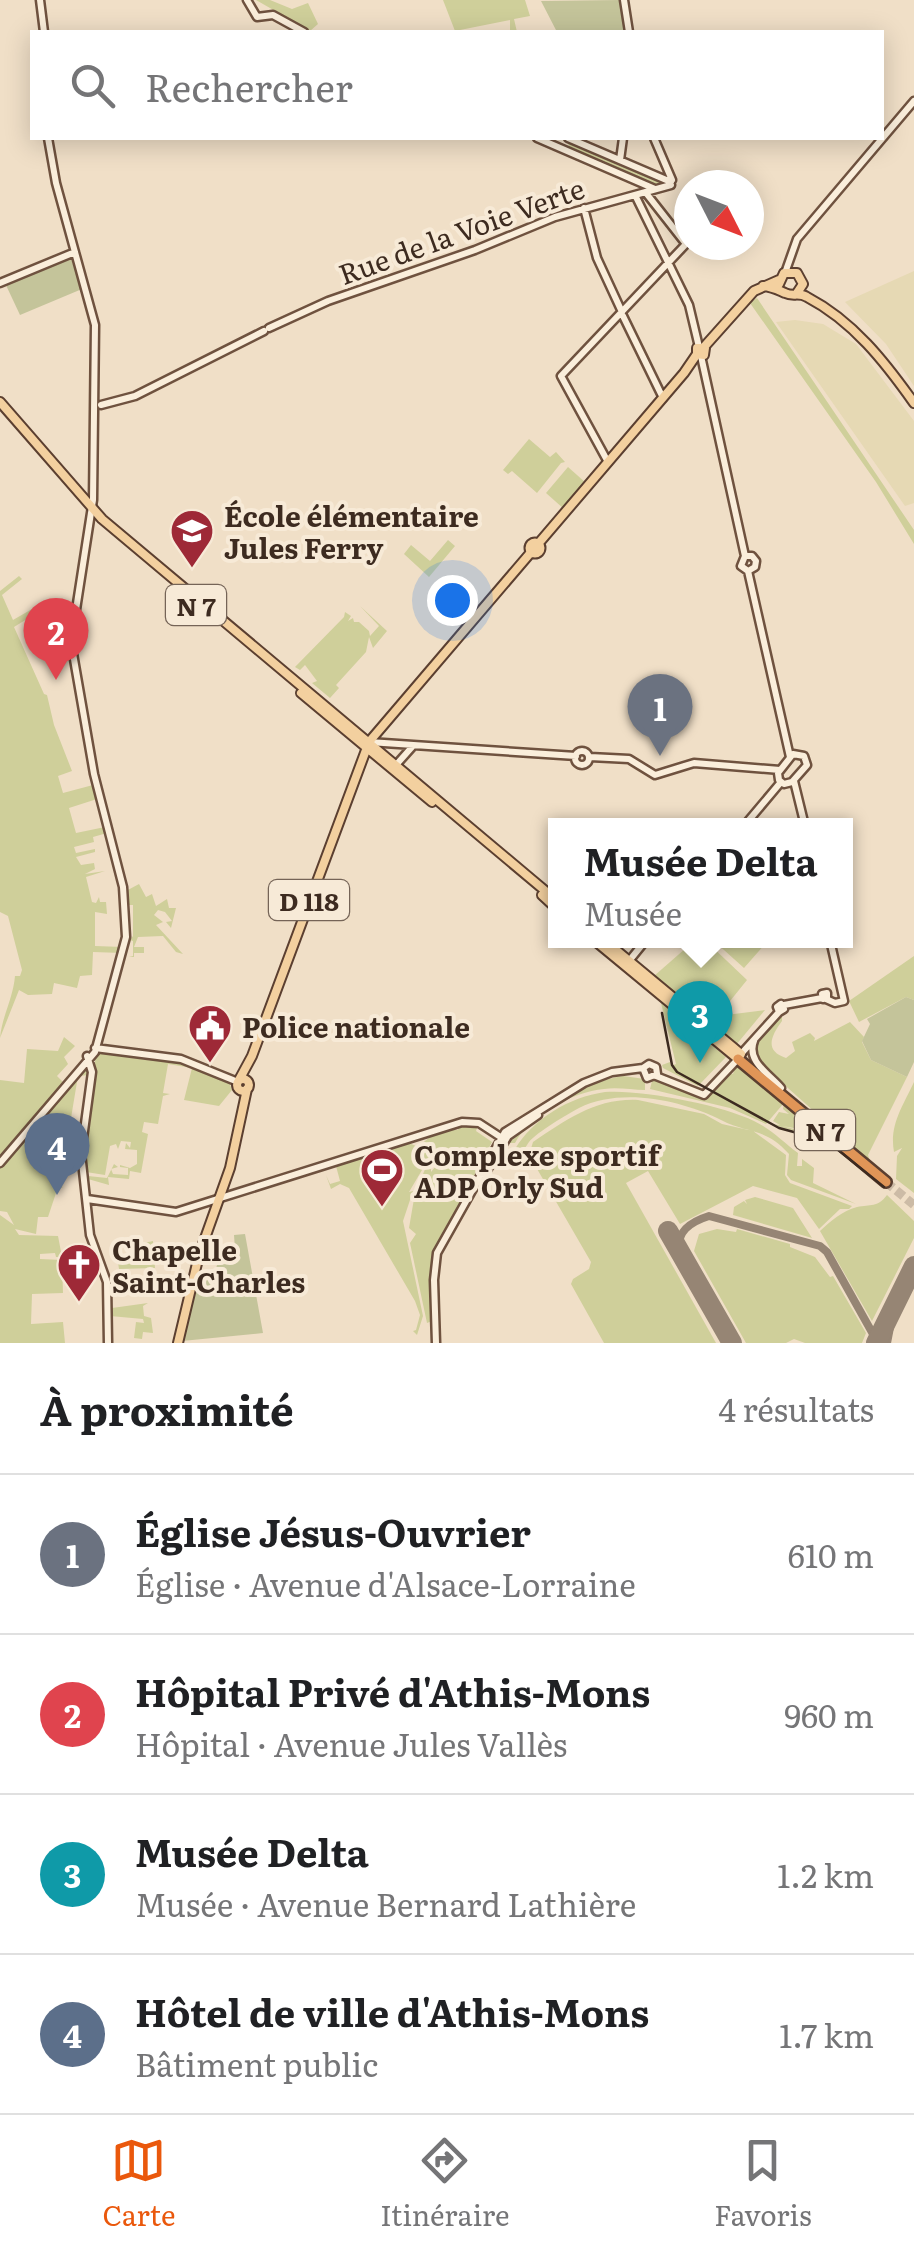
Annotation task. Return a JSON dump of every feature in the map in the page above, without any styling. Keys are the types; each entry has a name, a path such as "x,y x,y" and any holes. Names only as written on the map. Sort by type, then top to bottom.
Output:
{"highway":[{"name":"N 7","path":"736,1053 781,1088 887,1180 736,1053"}],"main road":[{"name":"D 118","path":"178,1343 205,1237 231,1162 243,1105 241,1084 368,745 701,351 763,286 785,278 789,295 800,289 871,347 914,404"},
{"path":"785,278 802,278 800,289"},
{"name":"N 7","path":"0,402 91,512 548,897"},
{"path":"0,410 91,512"},
{"name":"N 7","path":"91,512 548,897"},
{"name":"N 7","path":"604,948 736,1053"},
{"name":"N 7","path":"614,948 736,1053"}],"street":[{"path":"40,0 44,30"},
{"path":"247,0 257,17 273,15 300,30"},
{"path":"624,0 629,30"},
{"path":"884,140 913,104"},
{"path":"884,137 913,104"},
{"path":"884,138 897,121"},
{"path":"0,1161 90,1054 126,937 123,887 94,774 71,652 91,512 95,323 53,174 48,140"},
{"path":"543,140 656,190"},
{"path":"573,140 672,182"},
{"path":"620,160 623,140"},
{"path":"655,140 672,182"},
{"path":"785,278 796,244 881,140"},
{"path":"785,278 795,242 882,140"},
{"path":"845,184 884,140"},
{"name":"Rue de la Voie Verte","path":"96,405 135,396 327,302 584,208 646,193 672,182"},
{"path":"608,462 561,376 686,244 646,193"},
{"path":"634,196 689,306 746,556 752,556 756,562 754,569 748,571 790,757"},
{"path":"584,208 597,258 663,398"},
{"path":"0,283 75,252"},
{"path":"368,745 576,756 576,762 582,765 590,757 629,759 655,775 694,763 780,770"},
{"path":"396,765 412,746"},
{"path":"802,754 807,762 794,781 786,784 778,776 790,757 802,754"},
{"path":"794,781 803,818"},
{"path":"751,818 781,782"},
{"path":"629,961 640,948"},
{"path":"437,1343 437,1253 502,1140 517,1122 584,1082 612,1072 643,1071 651,1064 657,1073 706,1095 736,1053 782,1008 825,997 840,1002 831,948"},
{"path":"736,1053 782,1008"},
{"path":"760,1032 752,1046 752,1056 781,1088"},
{"path":"90,1054 181,1059 241,1084"},
{"path":"90,1054 92,1072 80,1146 91,1242 107,1282 108,1341"},
{"path":"643,1071 650,1078 657,1073"},
{"path":"87,1199 174,1212 458,1125 475,1125 502,1140"}],"shaded area":[{"path":"914,271 914,386 886,344 845,302"},
{"path":"776,322 823,324 856,344 914,421 914,503 905,506"}],"green space":[{"path":"256,0 270,0 292,9 308,3 318,24 308,30"},
{"path":"443,0 525,0 530,16 514,19 517,30 510,30 510,20 455,30"},
{"path":"621,0 626,30 556,30 541,1"},
{"path":"567,140 669,183 659,188 570,150"},
{"path":"70,256 82,289 20,315 5,283"},
{"path":"757,298 914,530 914,544 876,482 750,303"},
{"path":"529,439 550,457 556,452 565,462 537,493 512,471 508,474 503,470"},
{"path":"568,467 586,483 564,509 546,493"},
{"path":"448,540 455,546 429,577 404,554 411,545 430,561"},
{"path":"19,576 22,579 2,595 13,620 32,609 35,614 14,627 47,695 72,771 58,776 63,793 93,785 97,799 69,808 76,833 105,827 107,833 93,837 94,842 74,847 76,853 95,849 76,857 81,865 94,863 95,869 85,874 105,871 86,877 92,902 96,903 99,897 100,902 106,902 107,914 95,912 95,946 123,947 122,953 93,952 92,975 80,976 77,988 54,983 52,994 28,995 19,990 0,1038 15,976 20,976 22,970 8,916 0,912 0,591"},
{"path":"360,606 387,631 373,648 369,637 366,652 336,685 339,688 330,698 312,683 317,681 305,665 300,670 295,667 345,612 351,616 348,621 353,618 359,622 370,636 379,626"},
{"path":"139,884 146,897 152,894 156,906 167,899 169,908 176,908 171,928 166,922 172,921 165,912 158,910 154,915 163,922 156,925 183,954 176,952 163,936 138,937 134,947 144,947 144,953 134,953 134,957 129,957 133,956 133,905 128,905 126,891"},
{"path":"686,948 713,948 747,980 718,1016 765,1010 736,1045 654,976"},
{"path":"722,948 762,948 744,968"},
{"path":"914,956 914,1000 906,997 859,1022 849,1001"},
{"path":"906,997 914,1000 914,1062 907,1077 871,1060 862,1041 870,1024 867,1019"},
{"path":"661,1003 726,1057 698,1086 663,1068 670,1062 671,1066 676,1064"},
{"path":"782,1015 772,1042 779,1055 786,1058 795,1051 792,1042 810,1033 814,1041 850,1022 864,1037 862,1042 871,1060 907,1077 868,1155 870,1161 754,1058 753,1045 775,1016 778,1019"},
{"path":"64,1037 75,1046 64,1057 68,1064 57,1076 63,1082 0,1157 0,1080 24,1083 27,1049 58,1051"},
{"path":"102,1052 175,1059 222,1078 232,1090 219,1106 184,1100 192,1068 168,1064 163,1093 170,1094 163,1096 158,1124 144,1122 142,1132 148,1134 141,1173 130,1171 129,1179 108,1177 109,1185 88,1179 107,1178 111,1170 113,1174 128,1175 128,1168 120,1165 130,1168 137,1164 137,1150 125,1149 126,1143 130,1148 131,1142 121,1141 118,1149 116,1144 110,1146 105,1175 86,1172 82,1143 96,1055"},
{"path":"736,1064 784,1103 766,1124 730,1108 650,1089 657,1078 705,1096 733,1074"},
{"path":"86,1066 90,1075 78,1076 62,1155 57,1185 63,1187 57,1190 48,1217 38,1217 36,1234 15,1229 19,1235 58,1236 62,1257 55,1253 40,1254 40,1259 62,1260 63,1293 32,1294 31,1324 63,1322 65,1343 0,1343 0,1215 14,1225 7,1212 0,1211 0,1166"},
{"path":"623,1076 645,1079 645,1090 609,1088 579,1095 541,1114 515,1143 510,1143 519,1130 546,1110 562,1100 593,1084"},
{"path":"914,1082 914,1193 896,1179 897,1156 902,1148 894,1152 893,1133"},
{"path":"605,1092 681,1099 754,1121 798,1153 797,1166 802,1166 802,1159 814,1168 813,1183 856,1204 791,1180 787,1175 789,1154 764,1135 670,1102 632,1097 596,1102 545,1128 519,1154 515,1149 553,1111"},
{"path":"623,1100 704,1114 722,1124 753,1131 786,1155 785,1175 790,1183 852,1206 840,1209 819,1229 797,1198 753,1186 680,1224 648,1171 626,1183 716,1343 604,1343 571,1284 589,1269 591,1262 529,1155 533,1142 582,1112"},
{"path":"784,1103 811,1125 811,1131 782,1126 822,1136 863,1166 820,1138 770,1124 780,1125 773,1121 779,1112 789,1114 783,1109"},
{"path":"459,1126 477,1128 492,1142 436,1247 430,1277 432,1321 427,1323 410,1243 416,1234 409,1228 415,1193 426,1167 431,1172 435,1167 424,1159 420,1145 430,1137 421,1139 445,1130 458,1130"},
{"name":"Complexe sportif ADP Orly Sud","path":"409,1143 416,1146 422,1170 409,1192 413,1191 403,1221 423,1316 417,1335 413,1331 420,1315 415,1301 349,1188 340,1184 331,1189 326,1175 330,1184 340,1181 336,1166 343,1162"},
{"path":"887,1195 914,1221 914,1238 872,1321 820,1231 846,1211 877,1204"},
{"path":"755,1197 793,1208 812,1238 733,1215 734,1207"},
{"path":"737,1229 790,1244 815,1257 833,1276 866,1333 862,1343 805,1343 794,1339 786,1343 746,1343 694,1251 699,1234"},
{"path":"245,1234 263,1333 182,1341 196,1281 213,1280 217,1265 236,1263 234,1235"},
{"path":"153,1241 155,1268 119,1269 117,1256 135,1253 135,1245"},
{"path":"148,1303 143,1306 144,1316 151,1318 153,1333 143,1332 142,1339 134,1338 136,1322 144,1323 143,1319 110,1316 112,1308"}],"taxiway":[{"path":"680,1253 682,1234 696,1221 709,1216 820,1246 878,1343"},
{"path":"887,1343 894,1307"}],"runway":[{"path":"668,1231 732,1343"},
{"path":"876,1343 914,1266"}],"tunnel":[{"path":"886,1182 914,1205"}],"tram line":[{"path":"662,1013 672,1065 677,1072 779,1128 827,1141 884,1187"}],"place":[{"name":"École élémentaire Jules Ferry","path":"192,569"},
{"name":"Hôpital Privé d'Athis-Mons","path":"56,680"},
{"name":"Église Jésus-Ouvrier","path":"660,756"},
{"name":"Musée Delta","path":"700,1063"},
{"name":"Police nationale","path":"210,1064"},
{"name":"Hôtel de ville d'Athis-Mons","path":"57,1195"},
{"name":"Complexe sportif ADP Orly Sud","path":"382,1208"},
{"name":"Chapelle Saint-Charles","path":"79,1303"}]}
